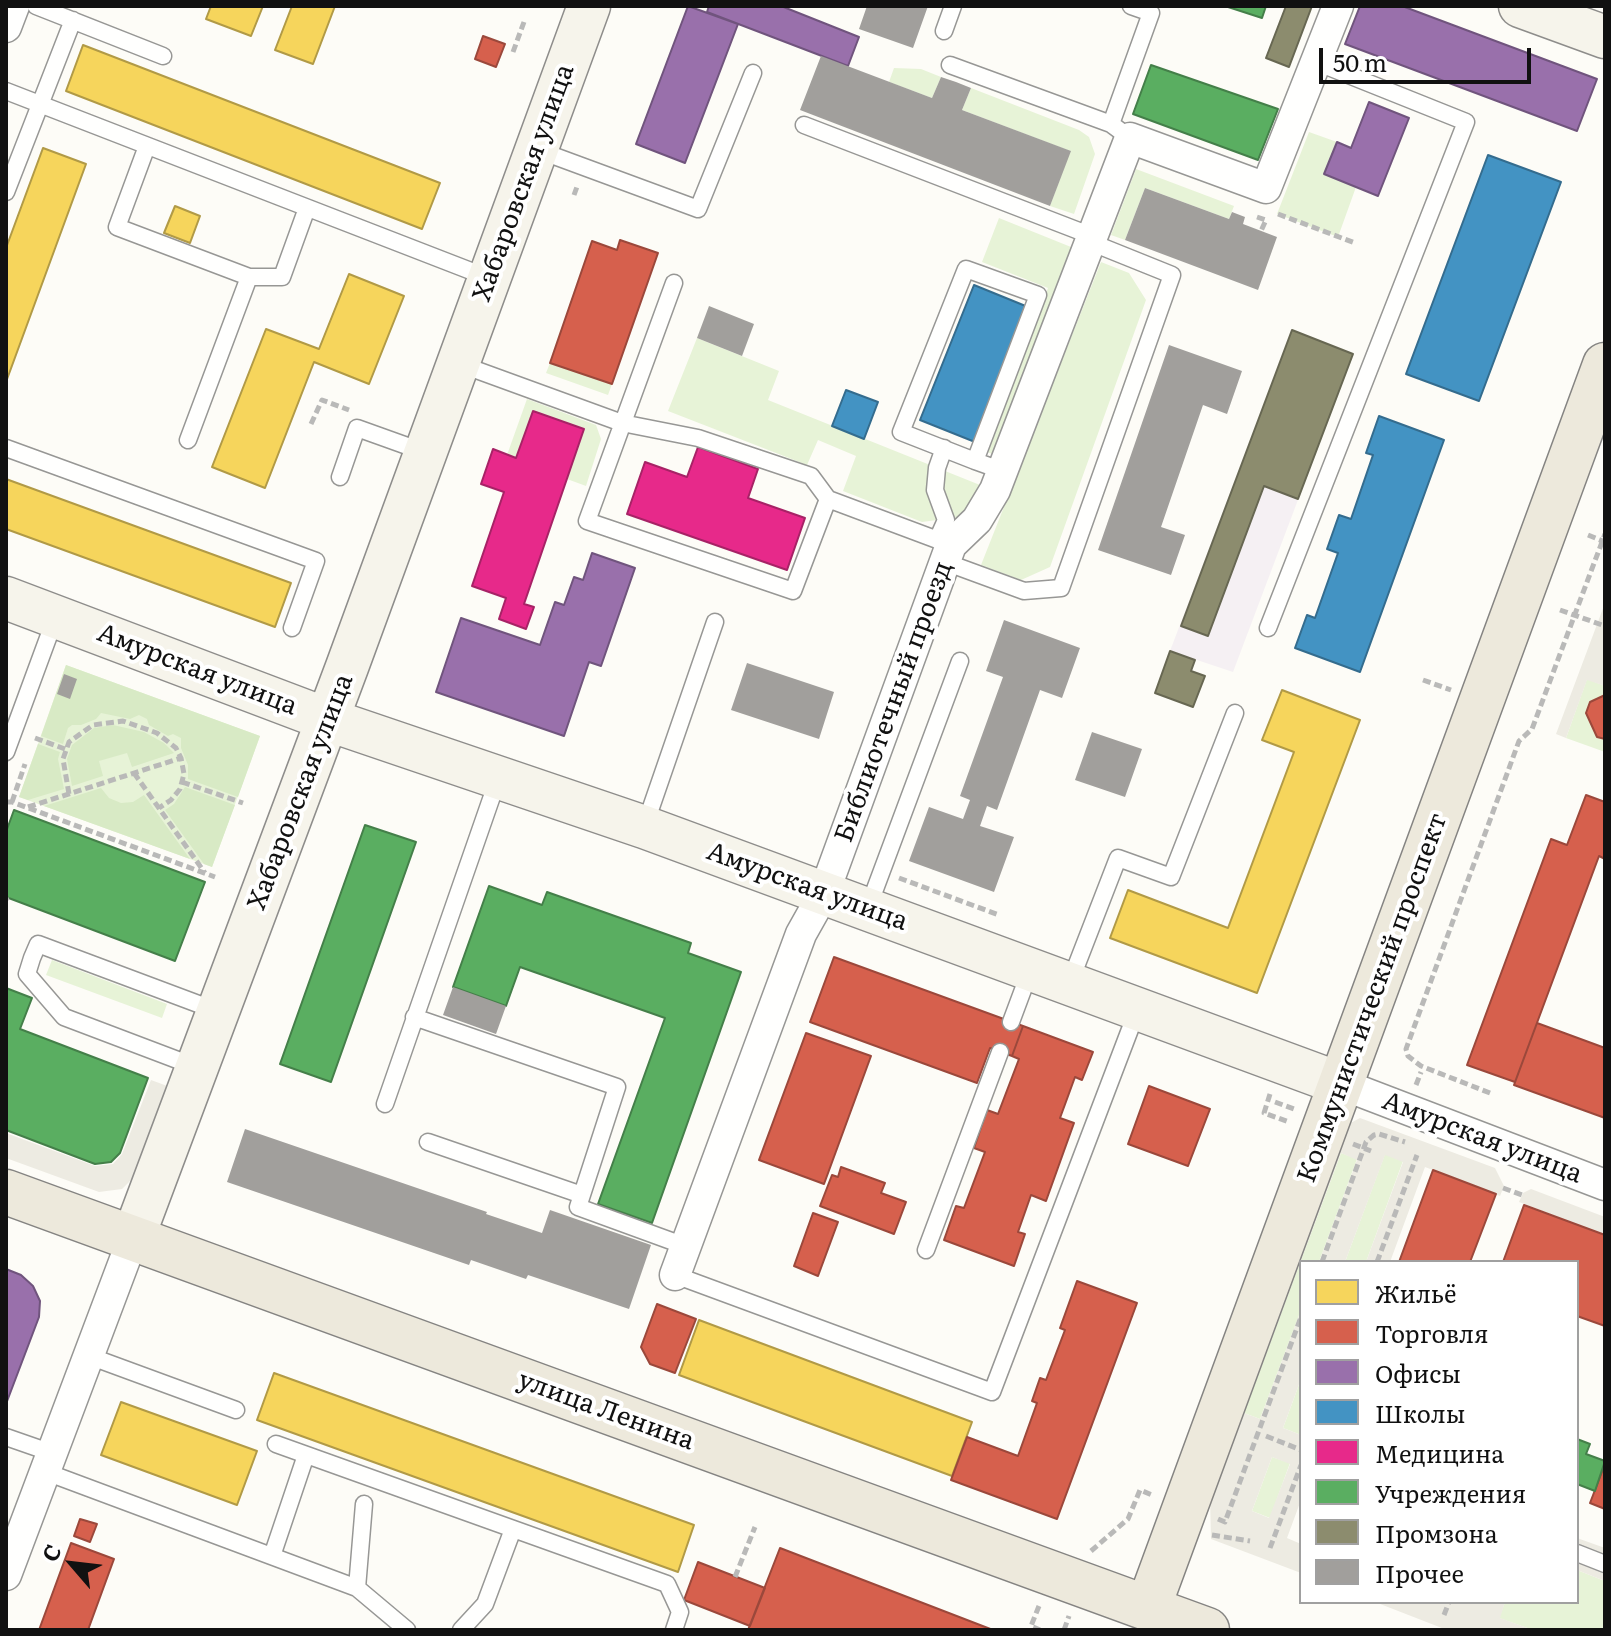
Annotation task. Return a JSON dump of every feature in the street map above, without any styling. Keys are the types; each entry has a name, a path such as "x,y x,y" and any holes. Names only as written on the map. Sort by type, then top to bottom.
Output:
{"main road":[{"name":"Коммунистический проспект","path":"1144,1619 1605,365"},
{"name":"улица Ленина","path":"6,1192 1144,1619 1207,1630"}],"street":[{"path":"6,27 14,6"},
{"name":"Хабаровская улица","path":"6,1575 218,1012 589,6"},
{"path":"1120,131 1266,188 1338,6"},
{"path":"1520,6 1605,37"},
{"name":"Библиотечный проезд","path":"675,1275 801,934 824,893 944,549 977,520 995,490 989,466 1091,239 1120,131"},
{"name":"Амурская улица","path":"6,598 326,719 644,827 824,893 874,890 1031,970 1605,1185"}],"lane":[{"path":"36,6 163,56"},
{"path":"944,31 953,6"},
{"path":"950,65 1120,131 1151,13 1131,6"},
{"path":"6,192 73,20"},
{"path":"1268,628 1466,122 1316,62"},
{"path":"536,150 698,209 753,73"},
{"path":"6,91 489,278"},
{"path":"459,363 622,423 698,438 811,476 828,499 944,549 1024,591 1061,588 1172,275 1091,239 804,125"},
{"path":"147,146 117,227 249,277 282,277 307,208"},
{"path":"966,269 1038,295 989,466 901,432 966,269"},
{"path":"188,440 249,277"},
{"path":"674,283 587,521 793,591 828,499"},
{"path":"340,477 357,428 425,452"},
{"path":"6,448 316,561 292,628"},
{"path":"944,448 937,468 935,490 946,520 944,549"},
{"path":"6,752 56,618"},
{"path":"644,827 715,622"},
{"path":"874,890 960,661"},
{"path":"1069,984 1118,858 1171,877 1235,713"},
{"path":"385,1104 499,777"},
{"path":"197,1068 64,1017 27,974 29,966 38,944 218,1012"},
{"path":"1011,1022 1031,970"},
{"path":"675,1275 992,1392 1138,1009"},
{"path":"414,1017 617,1087 578,1207 685,1246"},
{"path":"926,1250 1000,1052"},
{"path":"428,1142 582,1195"},
{"path":"89,1356 236,1410"},
{"path":"6,1437 49,1463 357,1588 407,1630"},
{"path":"276,1444 667,1584 680,1612 674,1630"},
{"path":"272,1556 306,1455"},
{"path":"357,1588 364,1504"},
{"path":"461,1630 485,1604 513,1529"},
{"path":"1579,1554 1605,1564"}],"path":[{"path":"513,52 524,22"},
{"path":"1266,210 1355,243"},
{"path":"1490,1093 1421,1066 1408,1056 1406,1049 1519,741 1532,729 1604,539 1588,535"},
{"path":"1560,610 1605,626"},
{"path":"1423,680 1452,690"},
{"path":"69,794 64,770 65,749 84,729 103,722 123,721 157,733 176,748 181,758 184,766 182,782 176,795 159,808"},
{"path":"35,738 65,749"},
{"path":"27,807 181,758"},
{"path":"134,773 206,874"},
{"path":"182,782 243,803"},
{"path":"6,802 215,877"},
{"path":"874,890 999,915"},
{"path":"1271,1094 1264,1113 1290,1122"},
{"path":"1323,1260 1366,1142 1379,1134 1397,1136 1407,1143"},
{"path":"1393,1146 1397,1136"},
{"path":"1378,1260 1417,1155"},
{"path":"1503,1188 1522,1195"},
{"path":"1225,1522 1299,1322"},
{"path":"1266,1436 1299,1449"},
{"path":"1270,1548 1299,1470"},
{"path":"1084,1548 1093,1552 1128,1519 1140,1490"},
{"path":"735,1577 755,1527"},
{"path":"1211,1534 1250,1541"},
{"path":"1444,1615 1448,1604"},
{"path":"1031,1626 1040,1630"}],"shaded area":[{"path":"1292,330 1353,354 1233,672 1170,651"},
{"path":"1605,603 1605,686 1587,680 1566,738 1556,734"},
{"path":"151,1080 170,1087 133,1178 122,1189 99,1192 6,1158 6,1133 95,1166 113,1164 122,1154"},
{"path":"1360,1118 1495,1168 1504,1186 1500,1196 1425,1167 1391,1260 1367,1260 1403,1162 1385,1155 1346,1260 1320,1260 1357,1160 1341,1153 1244,1413 1260,1419 1299,1315 1299,1384 1283,1428 1299,1434 1299,1505 1287,1538 1299,1543 1299,1572 1211,1539 1210,1497 1345,1126","holes":["1272,1457 1290,1464 1269,1518 1252,1511"]},
{"path":"1531,1189 1605,1217 1605,1235 1519,1202 1523,1193"},
{"path":"1579,1539 1605,1548 1605,1581 1579,1571"},
{"path":"1380,1604 1504,1604 1500,1618 1533,1630 1447,1630"}],"green space":[{"path":"894,68 921,69 941,77 932,98 889,82"},
{"path":"971,88 1079,130 1089,137 1095,154 1074,214 1050,206 1070,151 962,110"},
{"path":"1309,132 1337,142 1324,174 1356,187 1338,237 1277,214"},
{"path":"1136,169 1234,206 1229,219 1145,188 1125,240 1111,235"},
{"path":"999,218 1071,247 992,454 985,451 1048,288 982,262"},
{"path":"1101,262 1129,273 1146,300 1050,567 1021,580 981,565"},
{"path":"697,338 779,371 768,400 980,485 967,516 922,522 843,491 856,456 818,440 807,465 668,411"},
{"path":"550,363 612,384 608,395 546,373"},
{"path":"527,399 596,425 601,439 586,486 567,479 584,429 533,411 516,458 507,455"},
{"path":"66,665 260,736 212,867 19,797"},
{"path":"66,665 260,736 238,797 188,779 181,738 173,734 168,736 139,715 130,719 101,713 96,719 68,728 63,744 41,736"},
{"path":"1587,679 1605,686 1605,752 1566,738"},
{"path":"113,725 144,732 164,743 174,753 132,767 127,753 99,761 103,776 72,786 67,759 72,745 94,728"},
{"path":"38,744 60,752 58,759 64,789 28,800 19,797"},
{"path":"185,787 235,805 212,867 204,864 165,810 174,804"},
{"path":"101,788 109,798 121,803 133,802 144,795 190,859 44,806"},
{"path":"52,960 167,1004 162,1018 46,975"},
{"path":"1341,1153 1357,1159 1320,1260 1301,1260"},
{"path":"1385,1154 1403,1161 1367,1260 1346,1260"},
{"path":"1299,1266 1299,1315 1260,1419 1244,1413"},
{"path":"1299,1384 1299,1434 1283,1428"},
{"path":"1272,1457 1290,1463 1270,1518 1252,1511"},
{"path":"1579,1571 1605,1581 1605,1630 1533,1630 1499,1618 1504,1604 1579,1604"}],"building: Жильё":[{"path":"211,6 263,6 251,36 206,19"},
{"path":"292,6 335,6 313,64 275,50"},
{"path":"83,45 440,183 422,229 66,91"},
{"path":"43,148 86,164 6,382 6,248"},
{"path":"175,206 200,216 190,243 164,233"},
{"path":"349,274 404,296 369,384 314,362 265,488 212,467 266,329 319,349"},
{"path":"6,479 291,583 275,627 6,529"},
{"path":"1282,690 1360,720 1257,993 1110,938 1128,890 1228,928 1294,752 1262,740"},
{"path":"699,1320 972,1422 952,1476 679,1375"},
{"path":"274,1373 694,1525 678,1572 257,1420"},
{"path":"121,1402 257,1451 237,1505 101,1455"}],"building: Торговля":[{"path":"483,36 505,44 496,67 475,59"},
{"path":"620,240 658,253 612,384 550,363 592,241 617,250"},
{"path":"1605,695 1605,739 1597,737 1586,713 1590,702"},
{"path":"1586,795 1605,802 1605,859 1599,856 1515,1082 1467,1065 1551,839 1567,845"},
{"path":"834,957 1023,1026 1012,1056 990,1048 977,1083 810,1022"},
{"path":"1537,1023 1605,1048 1605,1118 1514,1085"},
{"path":"1023,1026 1093,1052 1082,1080 1075,1077 1060,1118 1074,1123 1046,1201 1031,1195 1018,1232 1025,1234 1014,1266 944,1240 956,1206 964,1208 985,1152 974,1148 987,1110 998,1114 1019,1059 1012,1056"},
{"path":"806,1033 871,1056 824,1184 759,1160"},
{"path":"1149,1086 1210,1109 1188,1166 1128,1144"},
{"path":"841,1167 885,1183 881,1193 906,1202 894,1234 820,1206 832,1175 838,1177"},
{"path":"1433,1170 1496,1194 1471,1260 1400,1260"},
{"path":"1524,1205 1605,1235 1605,1326 1579,1317 1579,1260 1504,1260"},
{"path":"813,1213 838,1222 818,1276 794,1266"},
{"path":"1077,1281 1137,1303 1057,1519 951,1480 967,1437 1018,1456 1037,1403 1032,1401 1040,1378 1046,1380 1065,1330 1060,1328"},
{"path":"657,1304 696,1319 675,1373 650,1364 641,1347"},
{"path":"1605,1464 1605,1509 1590,1503"},
{"path":"80,1519 97,1524 90,1542 74,1536"},
{"path":"71,1543 114,1559 88,1630 39,1630"},
{"path":"780,1548 993,1630 748,1630"},
{"path":"698,1562 765,1588 750,1626 684,1600"}],"building: Офисы":[{"path":"688,6 738,24 685,163 636,144"},
{"path":"709,6 781,6 859,37 848,66 707,12"},
{"path":"1360,6 1402,6 1597,79 1577,131 1345,44"},
{"path":"1369,102 1409,118 1378,196 1324,174 1337,142 1351,148"},
{"path":"592,553 635,568 601,666 589,662 564,736 436,692 461,618 540,645 555,602 564,605 574,577 583,580"},
{"path":"6,1269 21,1275 33,1286 40,1301 39,1317 6,1404"}],"building: Школы":[{"path":"1488,155 1561,182 1479,401 1406,374"},
{"path":"974,285 1028,307 975,442 920,420"},
{"path":"846,390 878,402 864,439 832,426"},
{"path":"1379,416 1444,440 1360,672 1295,648 1307,615 1315,618 1338,553 1327,549 1339,515 1351,519 1373,455 1366,453"}],"building: Медицина":[{"path":"533,411 584,429 524,604 534,607 526,629 499,619 506,598 472,586 504,492 481,484 493,449 516,458"},
{"path":"698,447 758,469 748,498 805,518 787,570 627,514 645,462 687,477"}],"building: Учреждения":[{"path":"1225,6 1266,6 1262,18"},
{"path":"1151,65 1278,109 1258,160 1133,114"},
{"path":"14,810 205,882 175,961 6,897 6,832"},
{"path":"365,825 416,842 331,1082 280,1064"},
{"path":"489,886 542,905 547,892 691,943 688,953 741,972 652,1223 598,1204 665,1018 520,967 506,1006 453,987"},
{"path":"6,988 32,998 20,1029 148,1078 120,1153 111,1162 95,1164 6,1130"},
{"path":"1579,1440 1590,1444 1586,1454 1605,1461 1595,1491 1579,1485"}],"building: Промзона":[{"path":"1286,6 1312,6 1289,67 1266,58"},
{"path":"1292,330 1353,354 1298,499 1264,486 1208,636 1181,626"},
{"path":"1170,651 1195,660 1191,671 1205,676 1193,707 1155,693"}],"building: Прочее":[{"path":"867,6 928,6 913,48 859,29"},
{"path":"821,56 932,98 941,77 956,82 971,88 962,110 1071,151 1050,206 800,110"},
{"path":"1145,188 1229,219 1232,212 1245,217 1243,224 1277,237 1258,290 1125,240"},
{"path":"709,306 754,324 742,356 697,338"},
{"path":"1169,345 1242,371 1227,414 1203,405 1161,527 1185,535 1171,575 1098,550"},
{"path":"1004,620 1080,648 1062,698 1040,690 997,810 987,806 980,826 1014,837 994,892 909,861 929,807 963,819 970,800 960,796 1003,677 986,671"},
{"path":"747,663 834,692 819,739 731,710"},
{"path":"64,674 77,679 70,699 57,694"},
{"path":"1092,732 1142,749 1125,797 1075,780"},
{"path":"453,987 506,1006 496,1034 443,1015"},
{"path":"245,1129 542,1233 550,1210 651,1245 629,1309 528,1275 526,1279 471,1260 469,1265 227,1182"}]}
